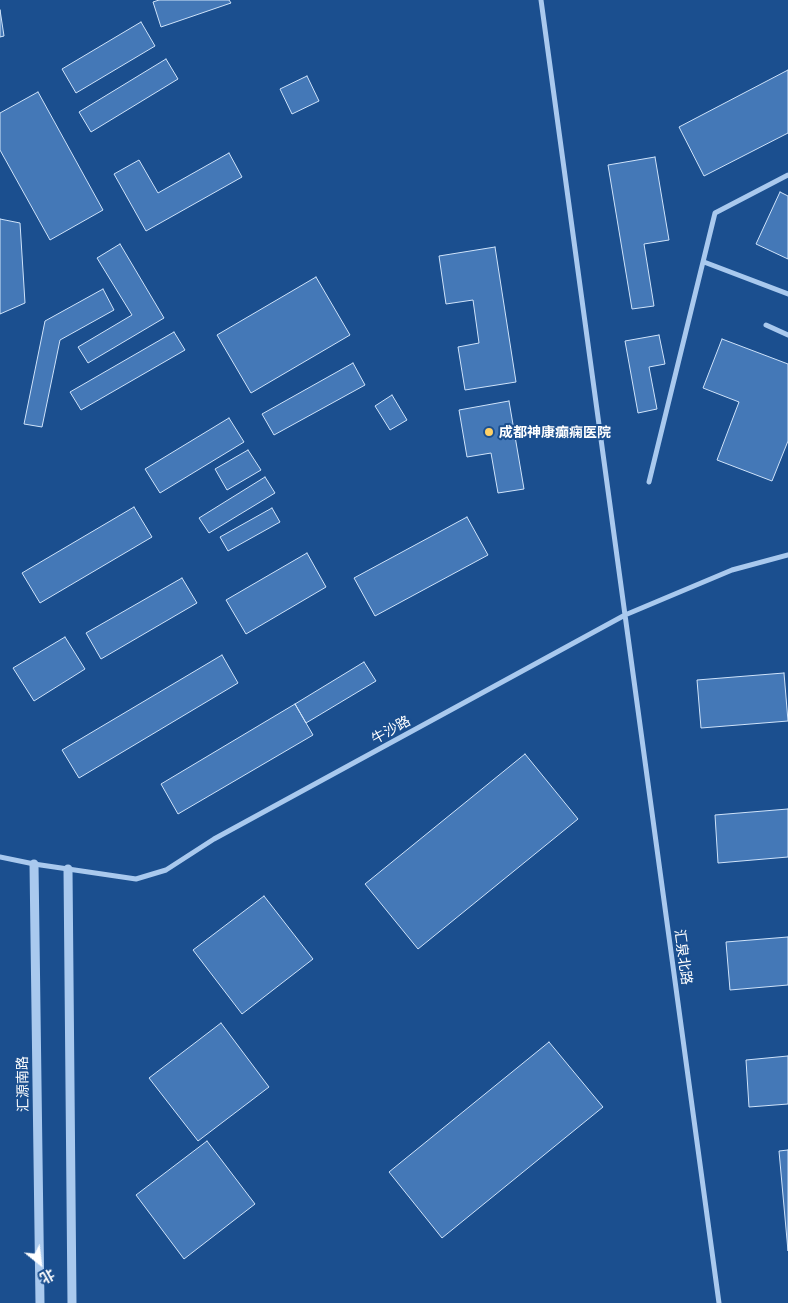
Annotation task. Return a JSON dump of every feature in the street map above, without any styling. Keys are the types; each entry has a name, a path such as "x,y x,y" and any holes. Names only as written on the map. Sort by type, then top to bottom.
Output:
{"street":[{"name":"汇泉北路","path":"541,0 719,1303"},
{"path":"649,482 715,213 788,175"},
{"path":"704,262 788,294"},
{"path":"766,325 788,335"},
{"name":"牛沙路","path":"0,857 136,879 166,870 214,839 625,615 732,570 788,555"},
{"name":"汇源南路","path":"34,864 40,1303"},
{"path":"68,869 72,1303"}],"building":[{"path":"159,0 229,0 231,3 161,27 153,2"},
{"path":"0,10 4,36 0,37"},
{"path":"141,22 155,46 76,93 62,69"},
{"path":"166,59 178,79 91,132 79,112"},
{"path":"788,70 788,133 704,176 679,127"},
{"path":"307,76 319,101 292,114 280,89"},
{"path":"38,92 103,210 50,240 0,150 0,113"},
{"path":"229,153 242,177 146,231 114,174 139,160 158,193"},
{"path":"655,157 669,240 644,244 654,306 632,309 608,165"},
{"path":"780,192 788,196 788,259 756,244"},
{"path":"0,219 20,223 25,303 0,314"},
{"path":"120,244 164,318 88,363 78,347 132,315 97,258"},
{"path":"495,247 516,382 465,390 458,347 479,343 473,300 446,304 439,256"},
{"path":"316,277 350,335 251,393 217,335"},
{"path":"103,289 114,310 60,340 42,427 24,424 45,321"},
{"path":"174,332 185,350 81,410 70,392"},
{"path":"659,335 665,364 649,367 657,409 638,413 625,341"},
{"path":"722,339 788,364 788,441 772,481 717,460 739,402 703,388"},
{"path":"353,363 365,385 274,435 262,414"},
{"path":"392,395 407,420 390,430 375,406"},
{"name":"成都神康癫痫医院","path":"509,401 524,489 498,493 491,453 467,457 459,410"},
{"path":"229,418 244,442 160,493 145,469"},
{"path":"248,450 261,470 227,490 215,469"},
{"path":"265,477 275,493 209,533 199,518"},
{"path":"134,507 152,537 40,603 22,573"},
{"path":"272,508 280,522 228,551 220,537"},
{"path":"467,517 488,555 375,616 354,578"},
{"path":"307,553 326,587 246,634 226,600"},
{"path":"182,578 197,603 101,659 86,633"},
{"path":"65,637 85,669 34,701 13,668"},
{"path":"222,655 238,683 79,778 62,750"},
{"path":"364,662 376,681 306,723 295,704"},
{"path":"784,673 788,721 701,728 697,680"},
{"path":"295,704 313,735 178,814 161,784"},
{"path":"525,754 578,819 418,949 365,884"},
{"path":"788,809 788,857 718,863 715,815"},
{"path":"264,896 313,959 242,1014 193,950"},
{"path":"788,937 788,985 730,990 726,942"},
{"path":"221,1023 269,1087 198,1141 149,1078"},
{"path":"549,1042 603,1107 442,1238 389,1172"},
{"path":"788,1056 788,1104 749,1107 746,1060"},
{"path":"207,1141 255,1204 184,1259 136,1195"},
{"path":"788,1150 788,1251 779,1151"}],"place":[{"name":"成都神康癫痫医院","path":"489,432"}]}
